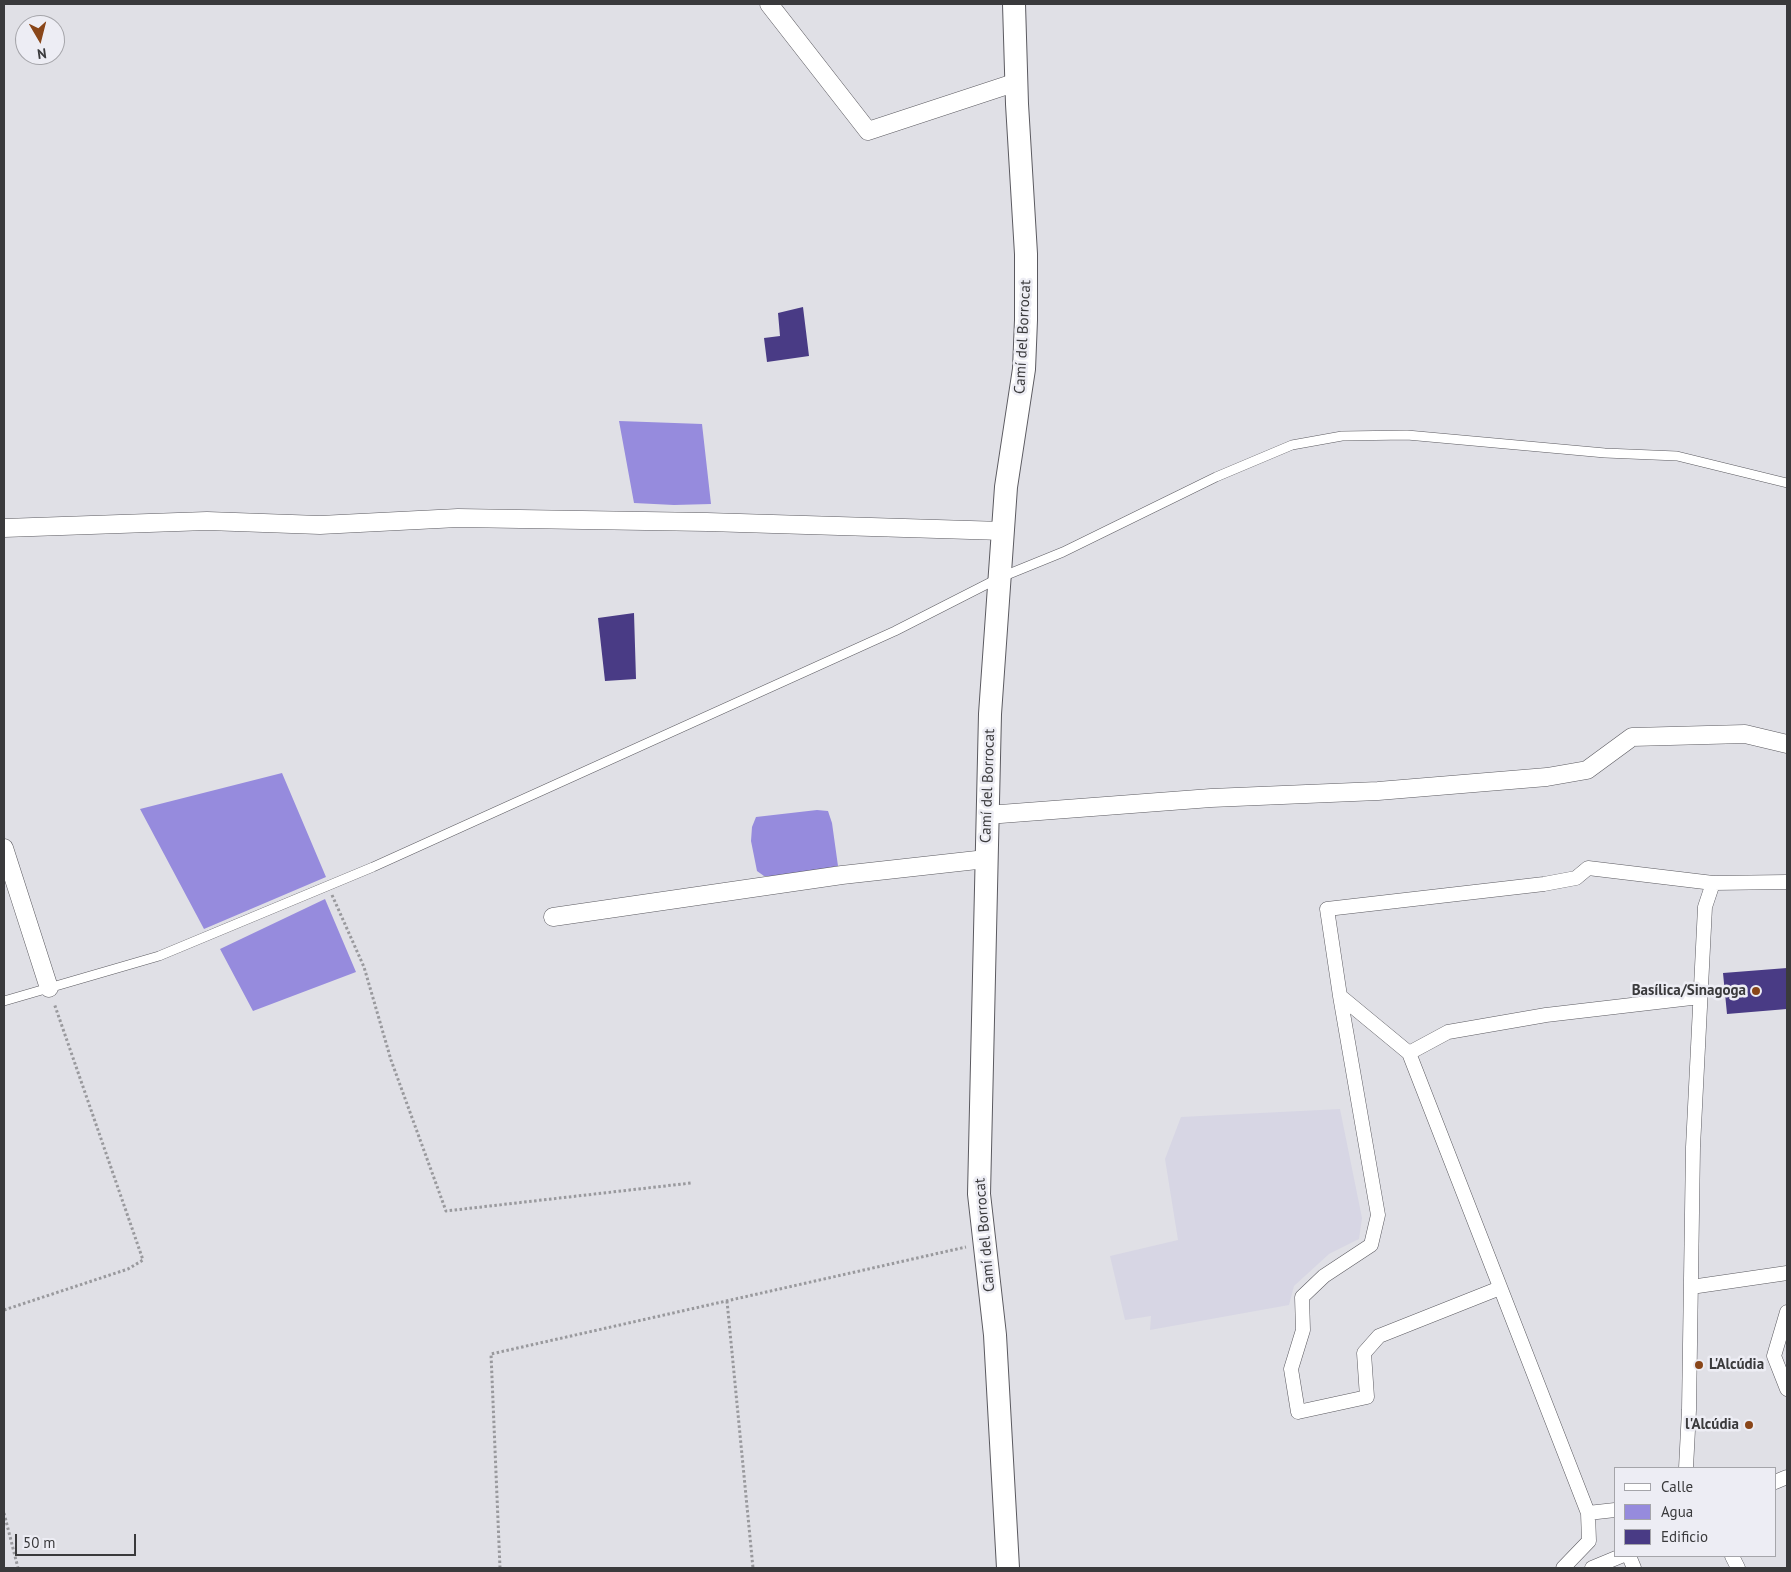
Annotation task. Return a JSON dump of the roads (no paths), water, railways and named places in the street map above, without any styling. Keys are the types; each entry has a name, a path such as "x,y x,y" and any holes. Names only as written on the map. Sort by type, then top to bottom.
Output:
{"street":[{"path":"769,4 868,131 1017,82"},
{"name":"Camí del Borrocat","path":"1008,1568 995,1335 978,1194 990,714 1006,487 1024,369 1026,320 1026,254 1014,4"},
{"path":"4,528 208,522 320,525 458,518 707,522 1003,531"},
{"path":"987,815 1210,798 1378,791 1547,777 1587,770 1632,737 1745,734 1787,744"},
{"path":"4,848 49,988"},
{"path":"553,917 842,875 986,858"},
{"path":"1500,1288 1380,1336 1364,1353 1367,1397 1298,1412 1291,1369 1303,1330 1302,1297 1324,1276 1371,1245 1378,1214 1340,996 1327,909 1544,884 1576,878 1588,868 1713,883 1787,882"},
{"path":"1686,1467 1693,1147 1705,907 1713,883"},
{"path":"1340,996 1409,1053 1588,1513 1589,1541 1563,1568"},
{"path":"1409,1053 1448,1032 1546,1015 1700,997"},
{"path":"1691,1287 1787,1273"},
{"path":"1787,1312 1774,1356 1787,1389"},
{"path":"1588,1513 1614,1510"},
{"path":"1592,1568 1619,1557"}],"lane":[{"path":"4,1001 159,956 391,859 896,631 999,578 1064,552 1216,477 1292,445 1342,436 1407,435 1605,454 1677,456 1787,483"}],"water":[{"path":"619,421 702,424 711,504 634,503"},
{"path":"282,773 326,877 204,929 140,809"},
{"path":"817,810 828,811 832,823 838,866 789,876 764,876 757,871 751,841 752,827 756,817"},
{"path":"325,899 356,972 253,1011 220,949"}],"place":[{"name":"Basílica/Sinagoga","path":"1756,991"},
{"name":"L'Alcúdia","path":"1699,1365"},
{"name":"l'Alcúdia","path":"1749,1425"}]}
